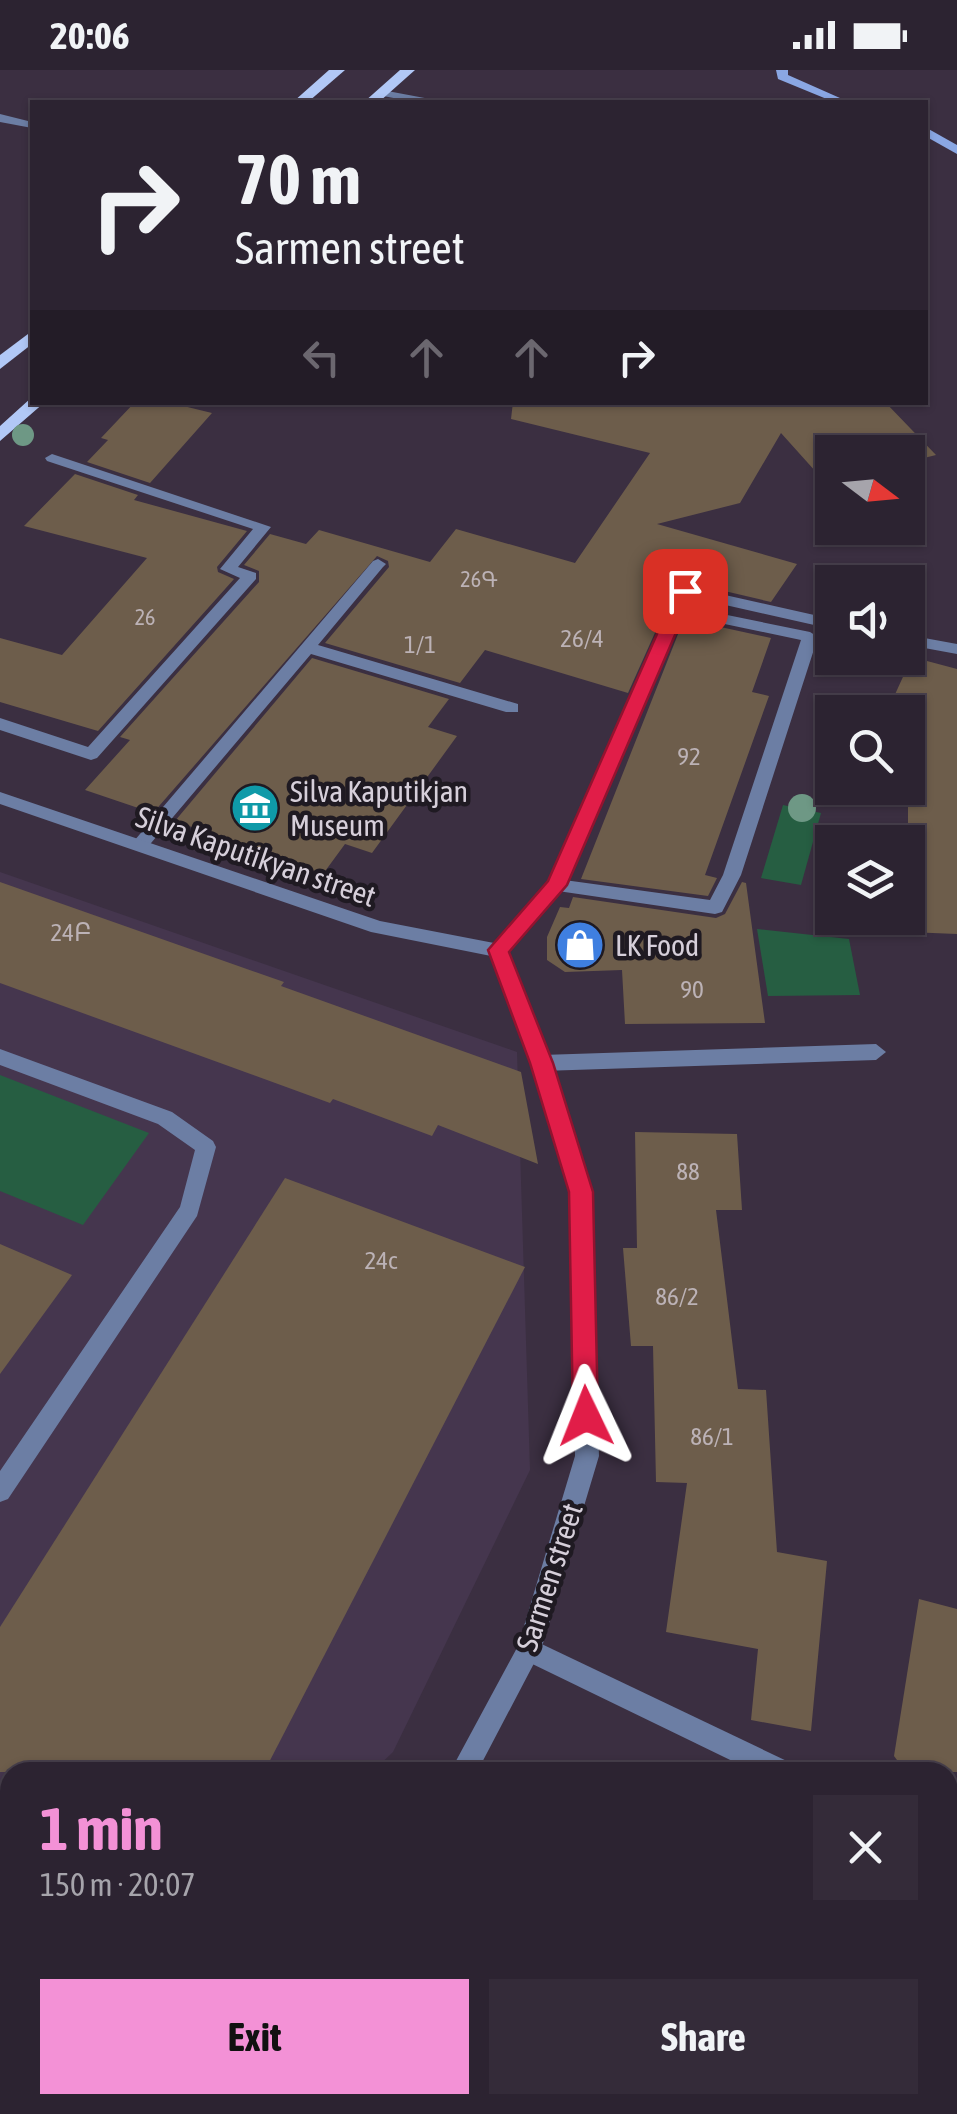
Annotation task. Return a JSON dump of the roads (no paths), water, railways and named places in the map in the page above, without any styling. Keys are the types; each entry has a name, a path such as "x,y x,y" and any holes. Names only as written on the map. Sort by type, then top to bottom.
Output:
{"main road":[{"path":"302,100 338,70"},
{"path":"378,100 408,70"},
{"path":"0,364 30,338"},
{"path":"0,436 34,405"}],"street":[{"path":"782,70 782,77 839,100"},
{"path":"0,118 30,126"},
{"path":"928,133 957,150"},
{"path":"0,724 91,754 250,576 228,569 263,527 52,458"},
{"path":"140,844 378,564"},
{"path":"681,600 815,621"},
{"path":"498,950 557,885 681,600"},
{"path":"557,885 715,907 732,876 810,637 681,600"},
{"path":"925,643 957,649"},
{"path":"307,647 512,708"},
{"name":"Silva Kaputikyan street","path":"0,798 378,927 498,950"},
{"name":"Sarmen street","path":"468,1762 529,1650 587,1456 581,1192 542,1063 498,950"},
{"path":"542,1063 876,1052"},
{"path":"0,1057 165,1118 206,1147 190,1210 0,1490"},
{"path":"529,1650 761,1762"}],"place":[{"name":"Silva Kaputikjan Museum","path":"255,808"},
{"name":"LK Food","path":"580,945"}]}
